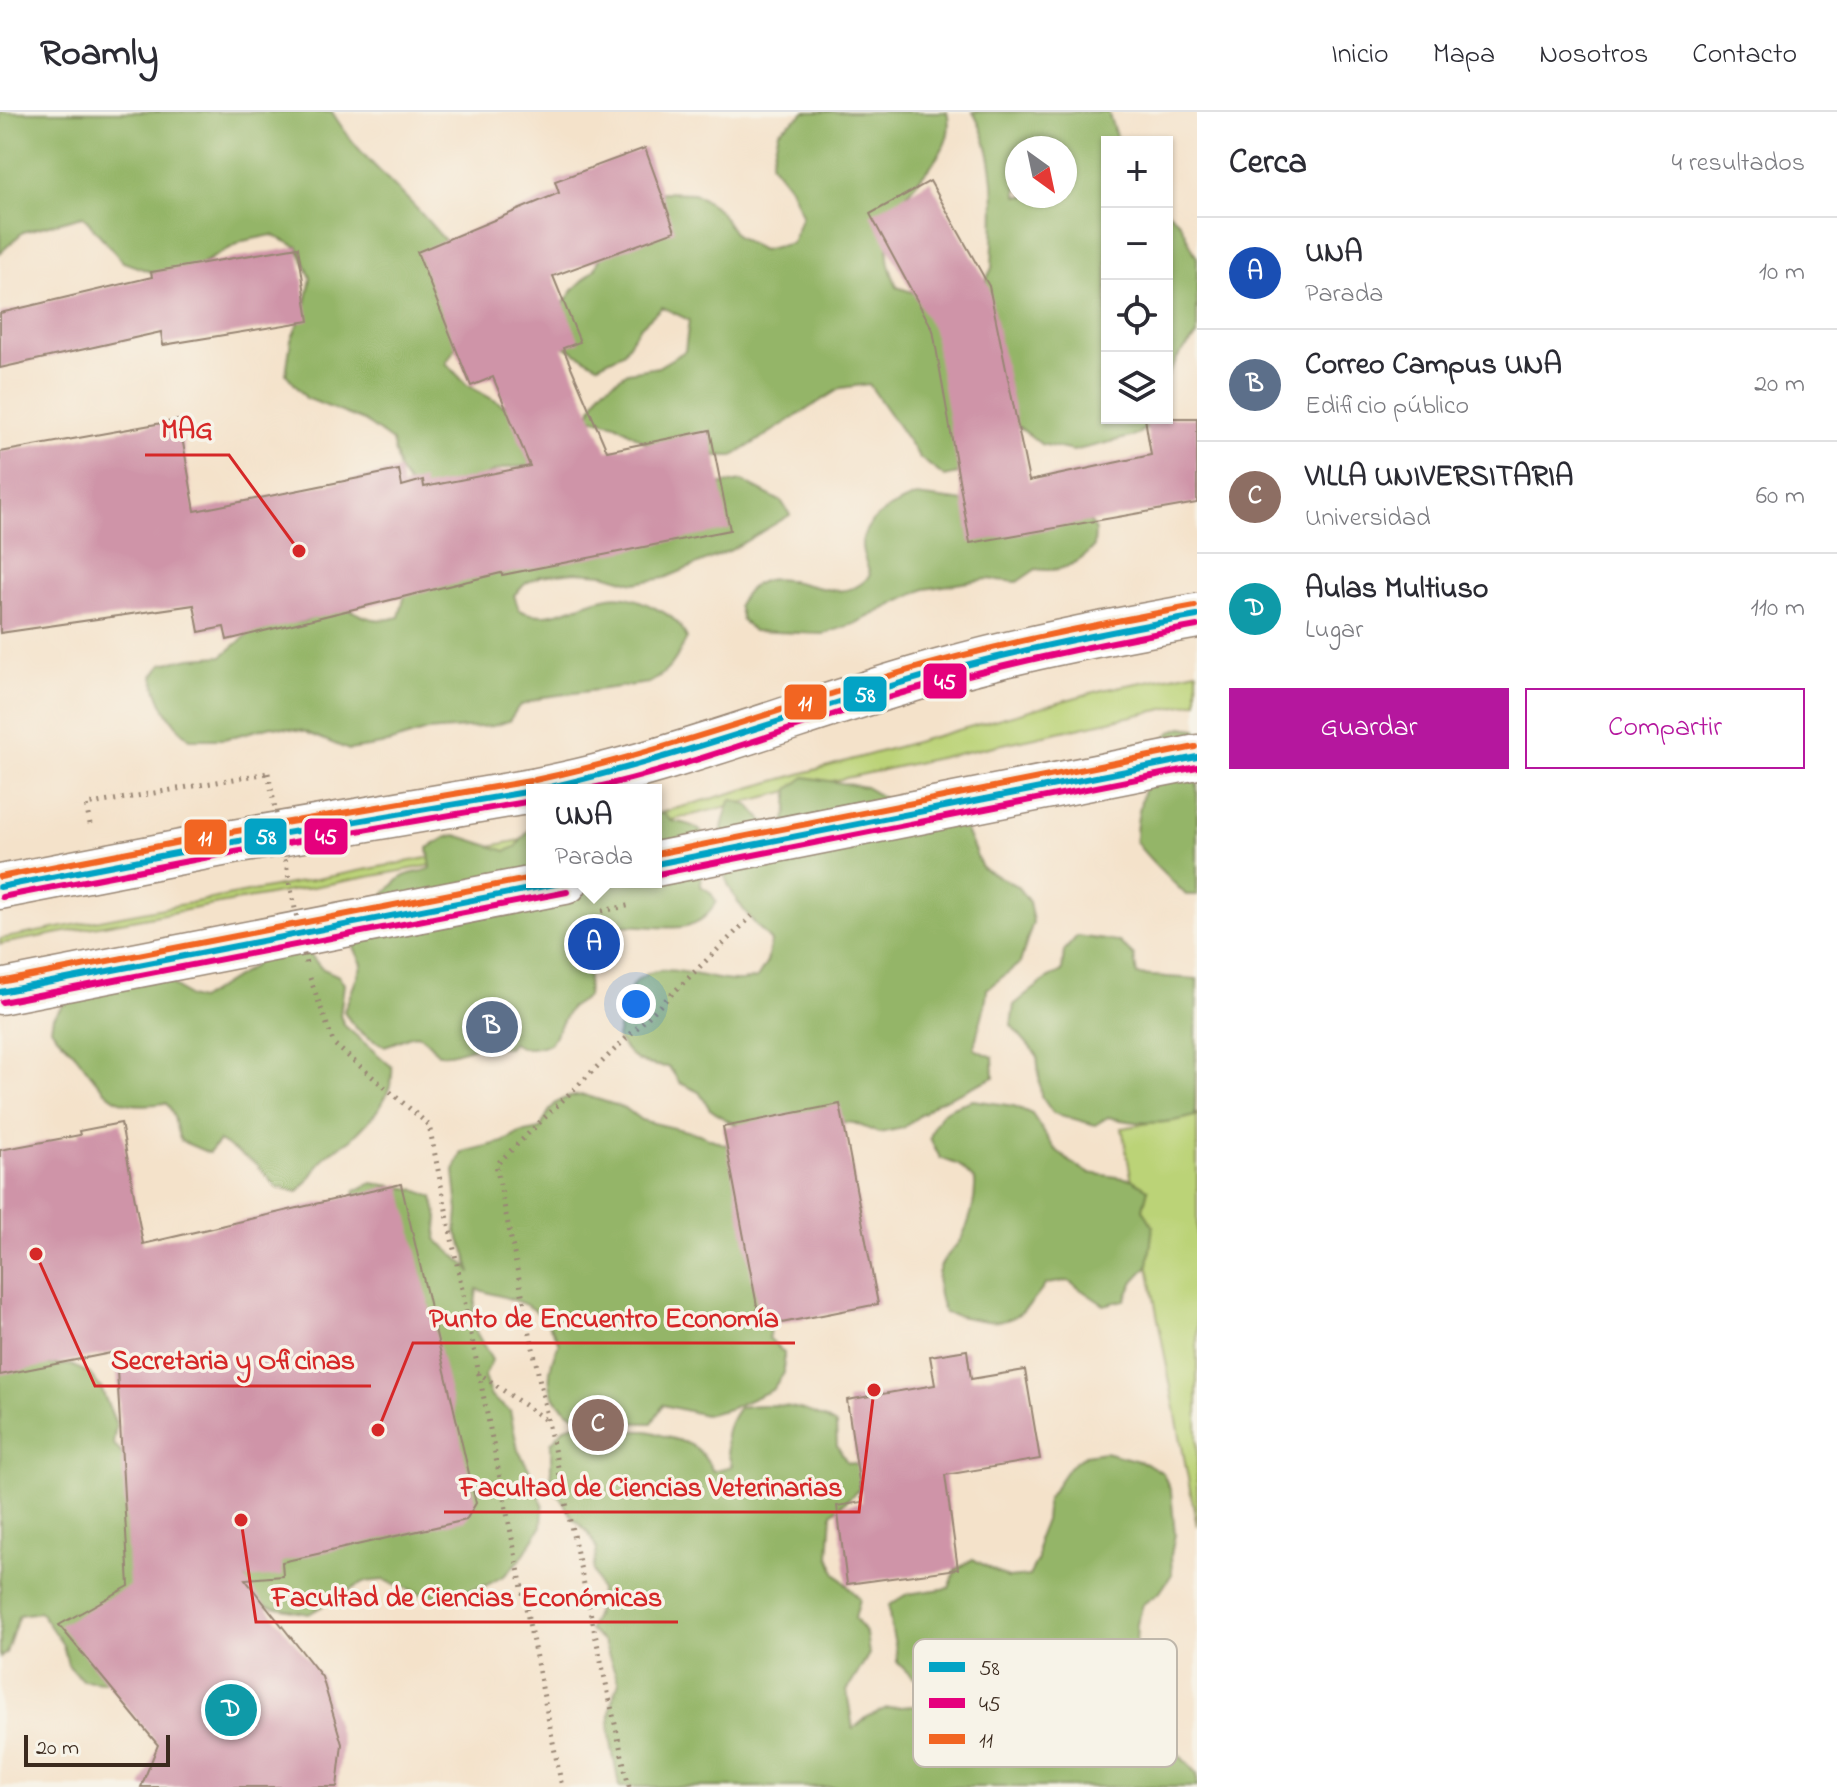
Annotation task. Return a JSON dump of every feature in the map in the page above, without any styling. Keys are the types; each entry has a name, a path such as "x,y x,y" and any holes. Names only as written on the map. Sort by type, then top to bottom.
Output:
{"highway":[{"path":"563,784 612,774 948,669 1127,628 1197,616"},
{"path":"662,863 1197,757"},
{"path":"0,887 233,842 526,791"},
{"path":"0,992 534,888"}],"path":[{"path":"105,822 90,824 86,805 268,773 307,969 334,1044 429,1125 562,1787"},
{"path":"629,1787 548,1422 496,1165 752,916"},
{"path":"477,1372 548,1422"}],"green space":[{"path":"0,112 332,112 361,151 458,254 461,339 446,363 467,385 546,429 547,468 520,466 499,470 480,479 458,496 409,485 399,470 392,441 364,421 306,398 286,374 291,340 305,308 311,278 298,247 272,235 243,241 190,270 151,272 123,262 83,216 23,232 0,253"},
{"path":"805,112 947,112 949,125 943,147 905,197 895,218 888,261 897,287 927,297 975,470 945,477 920,458 869,384 841,388 733,456 666,455 616,424 587,417 601,390 628,372 658,367 685,351 689,320 662,307 639,328 623,353 598,365 562,345 557,313 574,289 595,269 609,239 631,214 662,192 694,193 718,209 736,236 762,250 792,243 802,215 790,187 771,163 779,131"},
{"path":"973,112 1108,112 1116,136 1101,136 1101,424 1151,424 1135,436 1073,451 1041,444 1015,424 987,372 986,280 992,268 994,208 988,149"},
{"path":"1173,216 1180,223 1197,258 1197,336 1173,366"},
{"path":"742,481 782,502 790,515 731,550 665,578 634,583 604,574 575,572 541,576 526,583 514,595 519,610 531,614 553,614 615,596 640,601 667,614 687,638 672,664 649,683 544,697 519,706 509,721 493,726 427,731 381,745 349,750 303,731 272,726 224,739 190,739 171,719 158,694 153,676 162,664 222,656 257,627 271,623 302,622 343,606 370,618 383,620 399,617 411,573 710,486"},
{"path":"916,496 1088,517 1095,531 1094,547 1068,566 1053,570 1036,569 1017,582 987,579 925,589 854,624 823,634 753,631 742,620 738,605 751,587 767,580 784,580 839,591 855,587 870,575 862,548 868,527 882,513"},
{"path":"1197,671 1197,702 809,786 662,823 662,812 1102,690"},
{"path":"1183,727 1197,729 1197,895 1186,895 1136,842 1141,801 1157,753 1171,732"},
{"path":"805,777 865,787 897,805 958,812 982,868 1017,886 1029,902 1033,922 1020,963 987,989 975,1041 974,1049 993,1057 994,1077 936,1103 903,1128 879,1133 854,1123 833,1121 747,1129 710,1109 699,1092 680,1083 669,1067 651,1065 633,1057 617,1038 627,996 634,984 645,975 670,970 726,980 757,978 767,962 771,941 743,909 725,877 720,841 723,821 731,799 750,806 763,821 782,829 788,810 789,789"},
{"path":"664,814 671,821 697,828 703,834 705,851 701,886 716,901 704,917 689,925 672,928 619,926 605,930 595,941 590,954 587,997 570,1008 550,1044 526,1048 512,1043 508,1048 486,1044 450,1054 438,1054 419,1036 384,1046 361,1032 344,1011 362,964 353,945 386,892 404,876 431,868 428,848 447,837 456,835 506,851 516,847 526,834 526,888 662,888"},
{"path":"526,839 526,848 0,944 0,939"},
{"path":"1077,936 1119,942 1134,956 1137,975 1197,979 1195,1116 1152,1123 1108,1117 1095,1125 1053,1113 1041,1096 1037,1055 1011,1025 1014,1005 1045,980 1062,971 1064,951"},
{"path":"308,952 321,968 339,976 344,984 340,1016 345,1026 392,1067 392,1077 390,1088 373,1116 350,1140 327,1155 297,1192 277,1187 256,1164 219,1141 209,1153 181,1141 166,1103 134,1105 113,1097 51,1028 53,1017 73,993 166,979 189,997 199,1000 255,965 260,955"},
{"path":"584,1095 625,1108 641,1120 699,1134 738,1150 770,1318 769,1338 784,1353 784,1373 772,1390 729,1409 705,1415 663,1405 652,1423 589,1422 610,1429 652,1432 685,1442 700,1452 713,1471 732,1466 726,1435 739,1407 765,1405 801,1409 836,1425 837,1446 847,1462 869,1466 863,1486 832,1513 829,1556 836,1574 860,1599 855,1618 866,1634 869,1654 847,1691 853,1729 867,1717 887,1708 913,1706 913,1767 1177,1767 1177,1753 1197,1774 1197,1787 619,1787 610,1721 619,1683 604,1643 589,1630 600,1591 593,1570 597,1549 588,1532 573,1518 551,1484 551,1443 565,1427 585,1421 562,1406 551,1389 550,1368 559,1343 544,1318 526,1305 477,1289 472,1325 492,1360 484,1377 491,1397 510,1411 518,1450 543,1505 542,1526 520,1560 505,1575 487,1585 447,1596 425,1595 384,1580 364,1582 309,1614 266,1606 241,1584 256,1569 361,1214 354,1191 372,1183 414,1189 433,1197 438,1218 436,1239 471,1273 456,1231 458,1211 454,1171 462,1152 540,1129 556,1103"},
{"path":"973,1100 1014,1106 1032,1114 1054,1148 1070,1162 1089,1173 1131,1179 1148,1189 1143,1209 1153,1226 1148,1266 1134,1281 1125,1300 1104,1305 1068,1281 1046,1284 1023,1311 1002,1321 977,1320 944,1313 938,1274 968,1223 974,1203 975,1181 959,1165 940,1158 930,1138 944,1112"},
{"path":"1197,1114 1197,1526 1122,1128"},
{"path":"0,1331 29,1364 71,1365 89,1373 101,1388 116,1424 113,1444 139,1473 144,1676 103,1682 82,1680 68,1665 63,1645 40,1612 19,1615 6,1653 0,1658"},
{"path":"1105,1452 1146,1463 1163,1473 1171,1492 1175,1534 1171,1555 1172,1574 1160,1592 1143,1604 1136,1639 913,1639 913,1678 897,1662 889,1605 907,1594 949,1588 956,1570 973,1559 1008,1578 1029,1576 1038,1559 1038,1538 1045,1520 1047,1499 1069,1467 1085,1455"}],"building":[{"path":"645,148 675,231 553,276 580,342 563,348 607,451 710,430 730,530 501,573 227,640 224,627 199,632 194,605 0,633 0,452 179,420 195,511 399,470 402,486 423,480 424,487 530,466 493,377 471,386 417,252 559,193 555,181"},
{"path":"930,181 989,286 1029,481 1151,455 1146,424 1173,424 1173,418 1197,418 1197,503 970,543 933,330 870,214"},
{"path":"298,247 309,321 163,345 161,332 0,368 0,313 152,277 151,272"},
{"path":"840,1104 878,1304 761,1327 723,1127"},
{"path":"121,1123 143,1244 401,1184 476,1503 466,1520 282,1562 283,1576 245,1579 322,1677 342,1744 337,1787 141,1787 158,1745 59,1625 129,1586 116,1352 0,1375 0,1150 80,1135 79,1131"},
{"path":"967,1350 971,1379 1025,1370 1040,1459 945,1475 958,1569 847,1584 837,1506 862,1502 847,1400 935,1385 930,1356"}],"transit line":[{"name":"11","path":"535,780 670,745 967,654 1195,606"},
{"name":"58","path":"562,784 672,754 969,664 1197,616"},
{"name":"45","path":"611,784 664,770 936,683 1047,656 1197,626"},
{"name":"11","path":"662,853 1195,747"},
{"name":"58","path":"662,863 1197,757"},
{"name":"45","path":"662,873 1197,767"},
{"name":"11","path":"0,877 231,832 530,781"},
{"name":"58","path":"0,887 233,842 526,792"},
{"name":"45","path":"2,897 235,852 526,802"},
{"name":"11","path":"0,982 526,879"},
{"name":"58","path":"0,992 534,888"},
{"name":"45","path":"2,1002 567,892"}],"place":[{"name":"MAG","path":"299,551"},
{"name":"UNA","path":"594,944"},
{"name":"Correo Campus UNA","path":"492,1027"},
{"name":"Secretaria y Oficinas","path":"36,1254"},
{"name":"Facultad de Ciencias Veterinarias","path":"874,1390"},
{"name":"VILLA UNIVERSITARIA","path":"598,1425"},
{"name":"Punto de Encuentro Economía","path":"378,1430"},
{"name":"Facultad de Ciencias Económicas","path":"241,1520"},
{"name":"Aulas Multiuso","path":"231,1710"}]}
